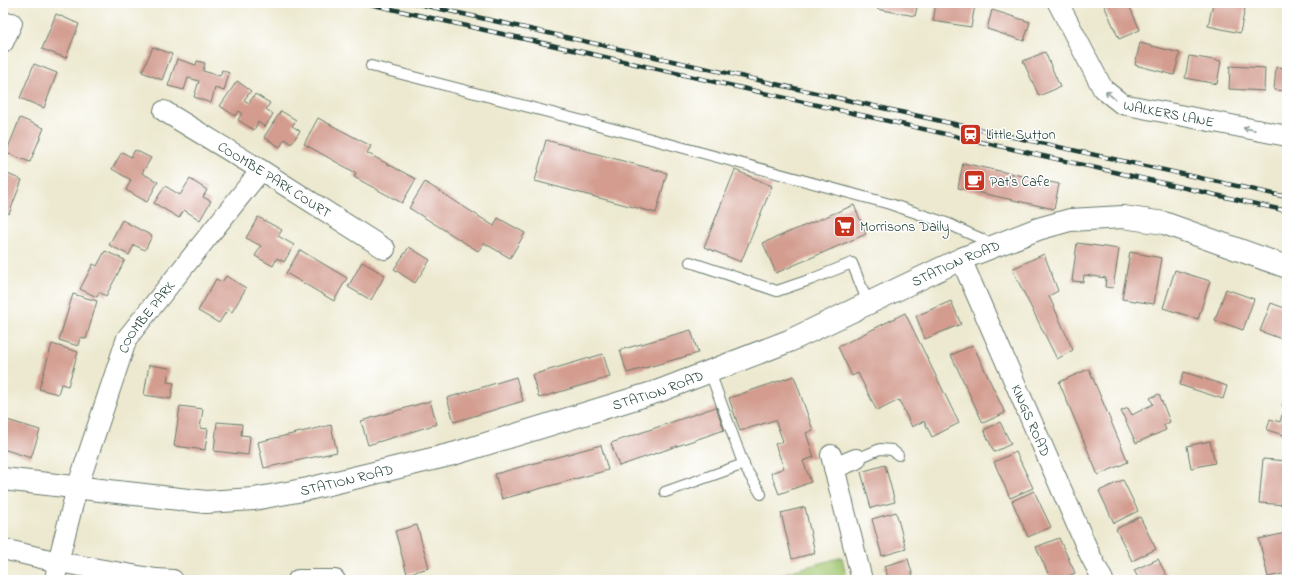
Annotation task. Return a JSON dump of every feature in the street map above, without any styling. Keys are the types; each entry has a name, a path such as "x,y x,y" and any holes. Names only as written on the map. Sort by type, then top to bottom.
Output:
{"main road":[{"name":"STATION ROAD","path":"3,479 206,502 262,498 308,489 453,454 659,391 710,372 789,341 961,260 1038,229 1070,220 1123,217 1164,223 1287,267"}],"street":[{"name":"WALKERS LANE","path":"1058,3 1103,89 1122,104 1287,136"},
{"path":"3,43 12,23"},
{"name":"COOMBE PARK COURT","path":"164,111 261,170 385,249"},
{"name":"COOMBE PARK","path":"56,571 77,488 127,338 261,170"},
{"name":"KINGS ROAD","path":"961,260 1090,555 1103,580"},
{"path":"856,459 833,461 862,580"},
{"path":"3,549 56,571 162,580"},
{"path":"304,580 335,580"}],"lane":[{"path":"371,66 629,133 890,204 962,230 982,240 992,248"},
{"path":"690,262 777,292 852,263 868,303"},
{"path":"710,372 744,464 762,494"},
{"path":"856,459 880,450 892,450 898,455"},
{"path":"665,492 744,464"}],"green space":[{"path":"842,557 847,580 759,580"}],"building":[{"path":"878,3 918,3 915,16 877,9"},
{"path":"936,3 963,3 975,5 971,27 933,21"},
{"path":"1103,3 1128,3 1140,30 1119,39"},
{"path":"1213,3 1246,3 1240,33 1208,26"},
{"path":"992,10 1030,22 1024,41 987,29"},
{"path":"56,14 79,24 66,58 42,49"},
{"path":"1140,43 1180,53 1174,75 1135,65"},
{"path":"153,47 172,54 162,80 142,72"},
{"path":"1045,52 1060,87 1039,96 1023,61"},
{"path":"1189,56 1221,61 1217,84 1185,78"},
{"path":"177,59 196,65 197,61 205,63 203,71 220,76 222,70 229,73 224,91 215,88 211,103 194,97 199,81 188,78 184,90 168,86"},
{"path":"34,64 57,73 44,108 20,98"},
{"path":"1230,66 1265,68 1264,91 1229,89"},
{"path":"1276,67 1287,68 1287,91 1274,90"},
{"path":"237,81 251,91 244,100 249,103 255,94 270,103 266,109 273,114 265,127 258,122 254,130 238,120 242,113 239,111 235,116 220,106"},
{"path":"281,111 296,120 292,126 300,131 291,144 285,139 280,147 264,137"},
{"path":"20,118 44,128 30,162 6,153"},
{"path":"318,118 371,146 367,153 416,179 402,203 354,177 356,173 304,144"},
{"path":"546,140 667,173 656,213 535,181"},
{"path":"135,150 151,158 142,173 158,182 147,202 126,190 131,180 112,169 122,152 131,157"},
{"path":"963,163 1059,184 1054,209 958,188"},
{"path":"735,170 772,186 741,262 704,247"},
{"path":"3,172 22,180 9,214 3,212"},
{"path":"190,179 207,190 203,197 211,201 200,220 184,210 179,218 154,203 165,186 180,195"},
{"path":"425,182 494,226 498,218 525,233 510,258 484,243 478,251 409,208"},
{"path":"854,205 866,234 776,273 763,243"},
{"path":"258,217 282,230 278,236 294,245 284,262 277,258 273,266 255,256 261,246 246,238"},
{"path":"122,220 152,236 145,250 134,245 129,255 109,245"},
{"path":"1077,243 1119,249 1113,288 1105,287 1106,278 1084,275 1083,282 1072,281"},
{"path":"409,247 430,260 415,283 394,269"},
{"path":"300,250 347,278 334,301 286,273"},
{"path":"105,251 125,260 106,296 99,292 97,297 80,289 93,264 97,266"},
{"path":"1130,252 1162,258 1154,304 1122,299"},
{"path":"1044,254 1058,291 1049,296 1073,350 1057,359 1012,269"},
{"path":"362,262 385,275 371,300 348,287"},
{"path":"1175,270 1210,281 1198,319 1163,308"},
{"path":"226,276 246,288 232,312 228,309 219,323 198,311 216,279 222,282"},
{"path":"1226,289 1254,299 1243,330 1215,320"},
{"path":"73,294 97,301 86,339 80,337 78,346 59,340"},
{"path":"951,301 961,324 925,339 916,316"},
{"path":"1271,303 1287,309 1287,341 1260,331"},
{"path":"905,313 959,423 932,437 924,421 912,427 899,400 877,411 858,373 852,376 838,347"},
{"path":"691,330 698,353 627,373 620,350"},
{"path":"52,344 78,352 68,386 61,384 58,394 39,389"},
{"path":"973,345 1005,413 983,423 951,355"},
{"path":"603,354 610,377 539,398 532,375"},
{"path":"149,365 169,368 167,382 174,383 171,399 144,395"},
{"path":"1089,369 1128,462 1098,475 1059,382"},
{"path":"1184,372 1227,386 1223,399 1180,385"},
{"path":"794,376 813,430 806,433 814,457 803,461 811,482 779,494 771,473 784,468 775,444 783,441 775,420 740,431 729,398"},
{"path":"516,377 523,401 454,422 447,398"},
{"path":"1287,392 1287,408 1282,406"},
{"path":"1159,394 1170,422 1164,425 1166,430 1136,443 1121,411 1128,408 1132,415 1153,404 1150,398"},
{"path":"430,401 437,424 368,445 361,421"},
{"path":"180,406 203,409 200,428 208,429 205,450 174,446"},
{"path":"716,407 724,430 619,466 611,443"},
{"path":"1282,415 1287,417 1287,436 1267,430 1270,419 1280,422"},
{"path":"7,420 40,430 31,458 3,449 3,432"},
{"path":"217,422 242,424 241,435 250,436 248,455 214,451"},
{"path":"1000,422 1011,444 994,452 984,430"},
{"path":"331,425 337,452 264,468 258,442"},
{"path":"1210,441 1215,463 1191,468 1187,446"},
{"path":"601,445 608,470 502,499 495,474"},
{"path":"1016,452 1033,488 1010,498 994,462"},
{"path":"1263,459 1287,461 1287,505 1259,503"},
{"path":"885,465 895,502 871,508 861,472"},
{"path":"1123,480 1138,511 1114,523 1099,491"},
{"path":"1034,491 1051,527 1028,537 1012,501"},
{"path":"805,507 815,553 792,559 781,513"},
{"path":"896,512 906,549 882,556 872,519"},
{"path":"1140,517 1156,549 1132,561 1116,529"},
{"path":"417,525 429,568 407,574 395,531"},
{"path":"1286,533 1287,573 1268,577 1259,539"},
{"path":"1059,538 1075,573 1060,580 1051,580 1036,547"},
{"path":"908,559 914,580 889,580 884,566"},
{"path":"1158,559 1169,580 1139,580 1134,570"}],"railway":[{"path":"365,3 1287,211"},
{"path":"414,3 1287,197"}],"place":[{"name":"Little Sutton","path":"971,134"},
{"name":"Pat's Cafe","path":"974,181"},
{"name":"Morrisons Daily","path":"844,226"}]}
